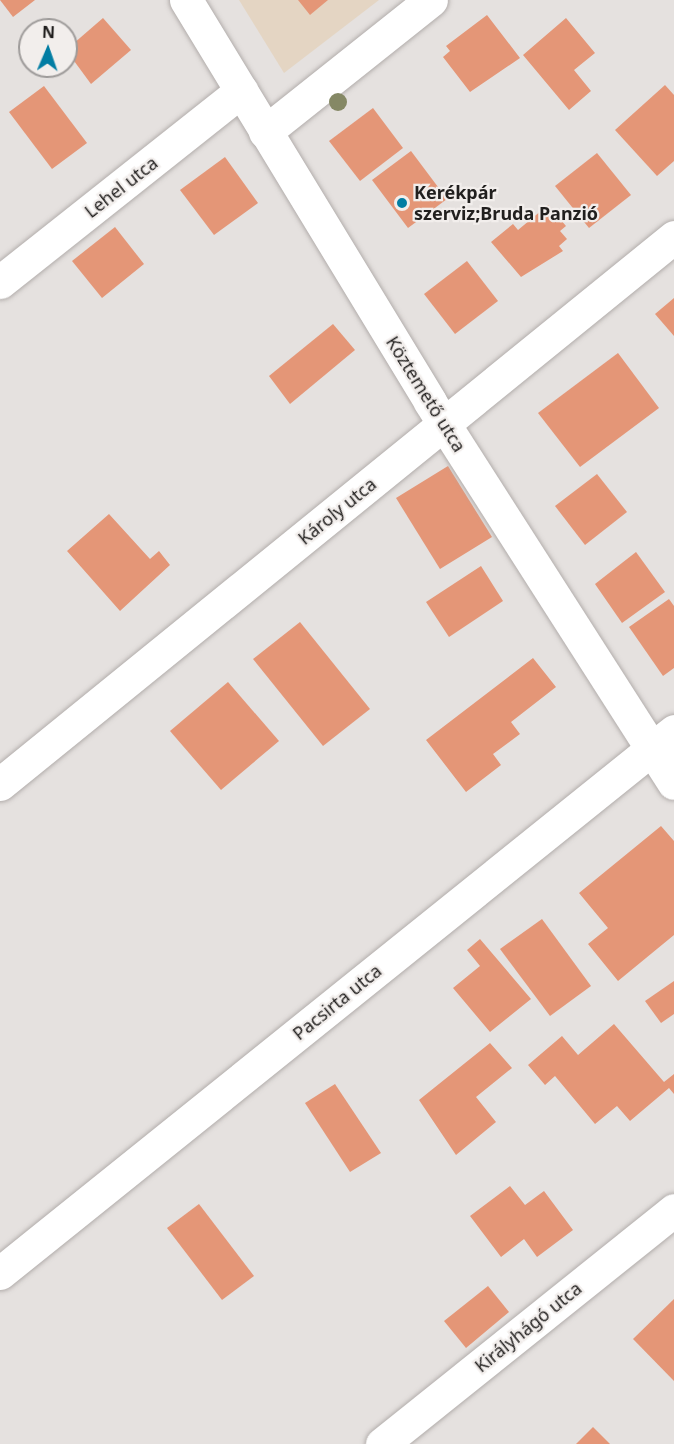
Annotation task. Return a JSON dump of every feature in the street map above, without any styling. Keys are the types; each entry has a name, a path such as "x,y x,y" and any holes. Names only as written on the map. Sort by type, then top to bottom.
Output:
{"street":[{"name":"Köztemető utca","path":"186,0 444,424 663,740 674,783"},
{"path":"265,132 431,0"},
{"name":"Lehel utca","path":"0,282 241,91"},
{"name":"Károly utca","path":"0,784 674,237"},
{"name":"Pacsirta utca","path":"0,1272 663,740"},
{"name":"Királyhágó utca","path":"382,1444 674,1210"}],"shaded area":[{"path":"239,0 379,0 284,73"}],"building":[{"path":"0,0 35,0 13,17"},
{"path":"298,0 328,0 310,15"},
{"path":"487,15 520,58 470,92 443,57 450,51 446,46"},
{"path":"103,18 131,50 91,84 78,66 78,40"},
{"path":"566,18 595,53 574,70 591,91 569,110 523,55"},
{"path":"665,85 674,95 674,161 657,176 615,130"},
{"path":"44,86 87,143 52,169 9,112"},
{"path":"373,108 403,148 360,181 329,141"},
{"path":"411,151 447,199 408,228 372,180"},
{"path":"597,153 631,195 589,228 555,186"},
{"path":"225,157 258,203 214,235 180,190"},
{"path":"548,205 566,226 560,231 567,239 559,246 563,251 521,277 491,242 513,224 518,230"},
{"path":"115,227 144,264 102,298 72,261"},
{"path":"467,261 498,301 455,334 424,294"},
{"path":"674,298 674,336 655,314"},
{"path":"333,324 355,350 290,404 269,376"},
{"path":"618,353 659,408 580,467 538,413"},
{"path":"448,466 492,537 440,569 396,498"},
{"path":"597,474 627,512 585,545 555,506"},
{"path":"109,514 150,559 159,551 170,565 120,611 67,551"},
{"path":"636,552 665,592 622,623 595,584"},
{"path":"481,566 503,601 449,637 426,602"},
{"path":"669,599 674,606 674,668 663,676 629,627"},
{"path":"300,622 370,709 323,746 253,659"},
{"path":"533,658 556,687 511,722 520,734 493,754 501,765 466,792 426,740"},
{"path":"228,682 279,741 221,790 170,731"},
{"path":"661,826 674,841 674,935 618,981 588,944 608,928 579,893"},
{"path":"542,919 591,986 550,1016 500,949"},
{"path":"480,939 531,999 490,1032 453,988 480,966 467,950"},
{"path":"674,981 674,1014 661,1023 645,1001"},
{"path":"614,1024 664,1082 674,1074 674,1094 669,1088 630,1121 617,1106 595,1124 555,1076 545,1085 528,1065 562,1036 578,1055"},
{"path":"490,1043 512,1068 476,1097 496,1122 456,1155 419,1100"},
{"path":"335,1084 381,1153 350,1172 305,1103"},
{"path":"510,1186 525,1205 544,1191 573,1230 537,1257 524,1239 501,1257 470,1216"},
{"path":"199,1204 254,1276 222,1300 167,1228"},
{"path":"488,1286 509,1312 466,1348 444,1321"},
{"path":"674,1299 674,1381 633,1339"},
{"path":"593,1427 610,1444 576,1444"}],"place":[{"name":"Kerékpár szerviz;Bruda Panzió","path":"402,203"}]}
